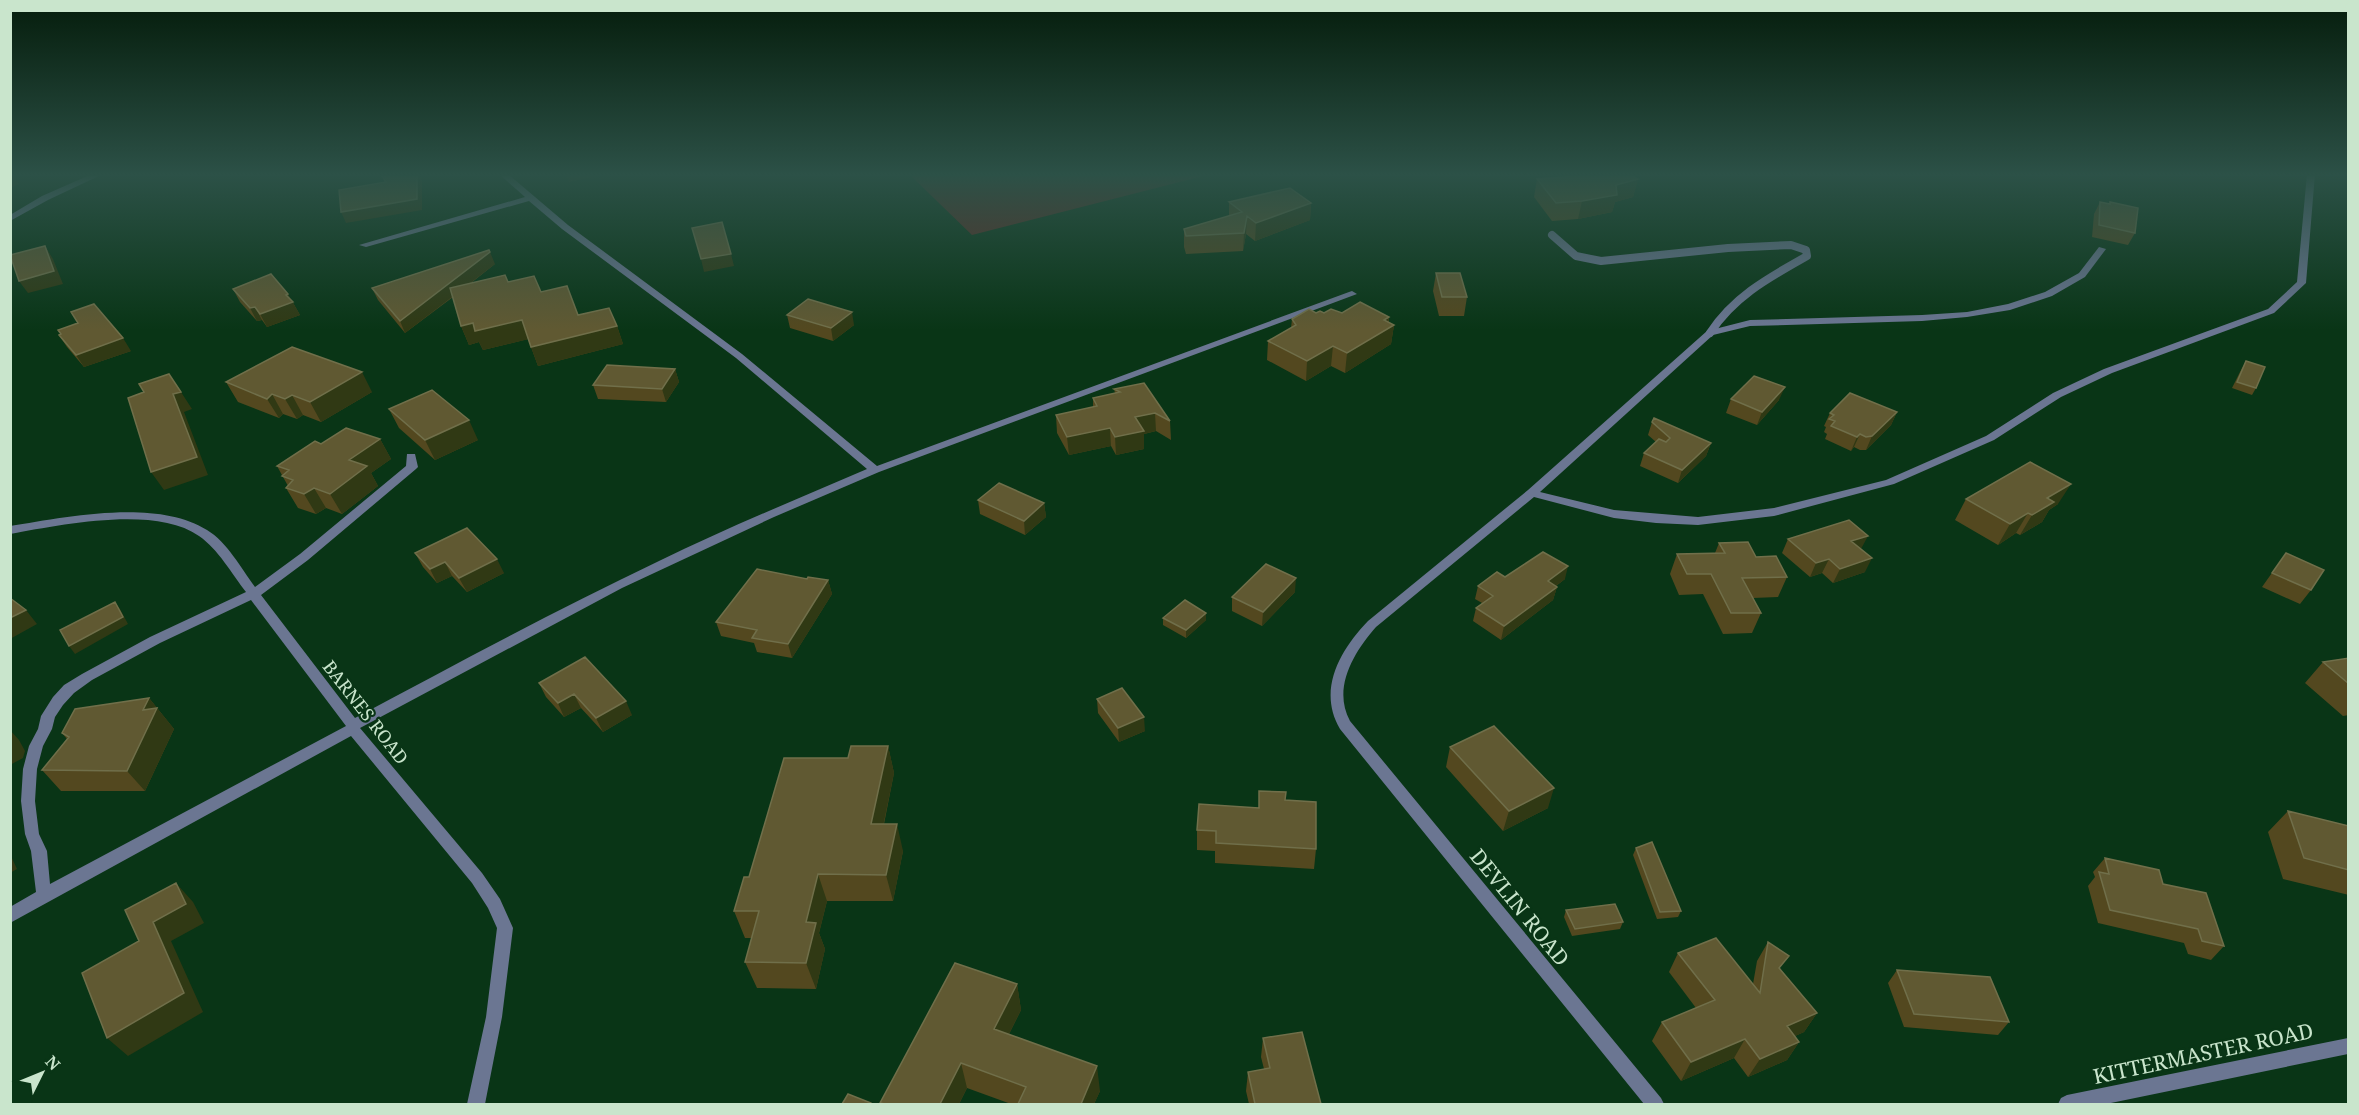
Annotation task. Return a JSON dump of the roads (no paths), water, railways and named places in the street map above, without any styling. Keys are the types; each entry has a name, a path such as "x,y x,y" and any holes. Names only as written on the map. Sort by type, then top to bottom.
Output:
{"street":[{"path":"363,246 432,226"},
{"path":"566,226 739,356 874,470"},
{"path":"1532,493 1614,514 1656,519 1698,520 1774,512 1890,482 1990,438 2057,395 2108,371 2271,311 2301,283 2306,226"},
{"path":"1710,333 1748,323 1879,320 1972,314 2044,297 2084,274 2102,249"},
{"path":"10,916 44,895 353,727 597,596 678,557 874,470 1352,294"},
{"name":"DEVLIN ROAD","path":"1656,1104 1353,737 1339,714 1335,690 1356,640 1372,624 1532,493 1710,333"},
{"path":"44,895 39,851 32,834 28,801 30,769 48,716 58,701 69,689 87,677 155,640 254,594 304,557 393,484 412,467 411,456"},
{"name":"BARNES ROAD","path":"10,530 110,517 145,517 172,522 201,532 218,546 353,727 477,878 494,904 505,928 494,1017 476,1104"},
{"name":"KITTERMASTER ROAD","path":"2067,1104 2349,1046"}],"lane":[{"path":"1552,235 1576,256 1601,261 1728,248 1791,245 1806,250 1808,256 1732,302 1718,317 1710,333"}]}
